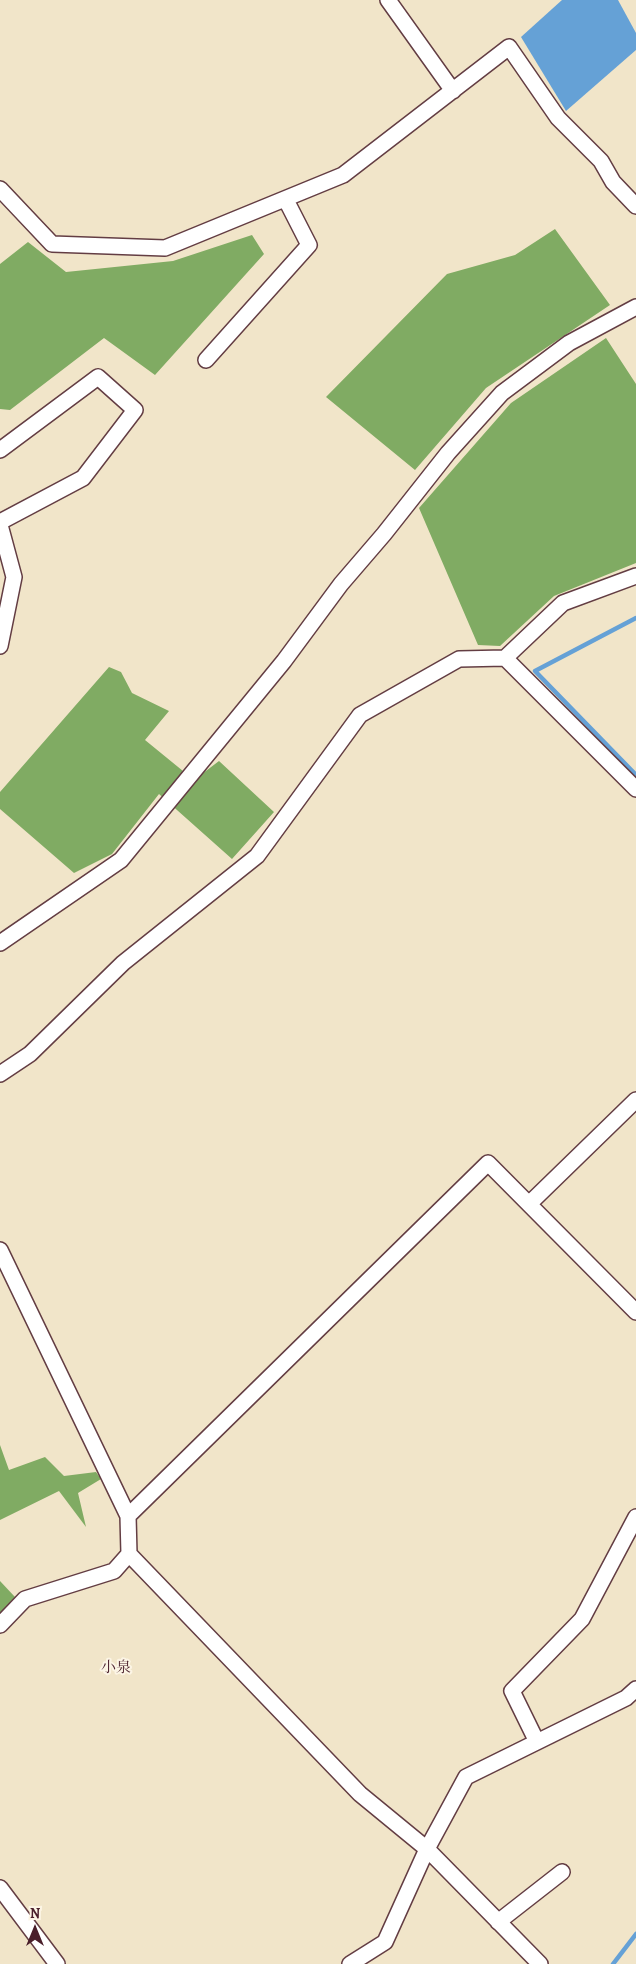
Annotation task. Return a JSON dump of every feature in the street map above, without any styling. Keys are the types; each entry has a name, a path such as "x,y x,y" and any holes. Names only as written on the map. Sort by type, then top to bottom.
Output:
{"street":[{"path":"388,0 453,91"},
{"path":"0,189 52,244 165,248 286,200 343,175 509,47 558,118 602,161 613,182 636,206"},
{"path":"206,360 309,245 286,200"},
{"path":"0,943 121,860 284,661 341,584 384,534 448,453 502,393 569,343 636,307"},
{"path":"0,450 98,377 135,410 83,478 0,524 14,577 0,646"},
{"path":"0,1074 30,1054 122,963 257,856 360,715 459,659 506,658 563,603 636,576"},
{"path":"506,658 636,789"},
{"path":"529,1204 636,1100"},
{"path":"128,1516 488,1163 636,1312"},
{"path":"0,1250 128,1516 129,1554 360,1794 427,1849 540,1964"},
{"path":"537,1742 512,1691 582,1618 636,1517"},
{"path":"0,1625 25,1599 114,1571 129,1554"},
{"path":"350,1964 385,1942 427,1849 466,1777 626,1698 636,1689"},
{"path":"498,1922 562,1872"},
{"path":"0,1888 57,1964"}],"green space":[{"path":"555,229 610,305 486,388 415,470 326,397 447,274 515,255"},
{"path":"252,235 264,254 155,375 104,338 10,410 0,409 0,264 28,242 66,272 173,261"},
{"path":"606,338 636,384 636,563 554,596 500,646 478,645 419,508 511,403"},
{"path":"109,667 121,672 132,693 169,711 145,740 194,780 219,761 274,812 232,859 159,794 112,854 74,873 0,809 0,792"},
{"path":"0,1445 9,1470 45,1457 64,1476 96,1472 101,1479 78,1493 86,1527 59,1491 0,1520"},
{"path":"0,1581 15,1597 0,1613"}],"water":[{"path":"562,0 618,0 636,33 636,50 566,111 521,37"}],"waterway":[{"path":"636,618 535,671 636,775"},
{"path":"613,1964 636,1934"}],"district":[{"name":"小泉","path":"116,1668"}]}
